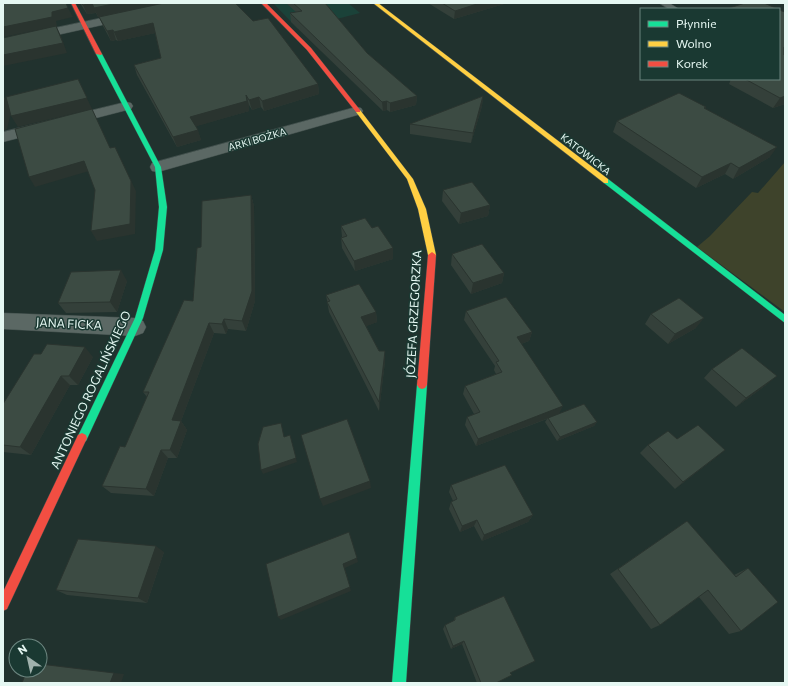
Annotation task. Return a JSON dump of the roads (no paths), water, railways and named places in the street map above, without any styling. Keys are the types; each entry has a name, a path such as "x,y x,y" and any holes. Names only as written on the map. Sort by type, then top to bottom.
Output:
{"street":[{"name":"ANTONIEGO ROGALIŃSKIEGO","path":"3,605 139,318 159,250 163,207 158,167 73,3"},
{"path":"3,43 188,3"},
{"name":"JÓZEFA GRZEGORZKA","path":"263,3 309,49 356,112 410,179 422,209 432,255 399,683"},
{"name":"KATOWICKA","path":"375,3 785,320"},
{"path":"3,137 126,106"},
{"name":"ARKI BOŻKA","path":"158,167 356,112"},
{"name":"JANA FICKA","path":"3,321 135,327"}],"lane":[{"path":"663,3 673,8"}]}
